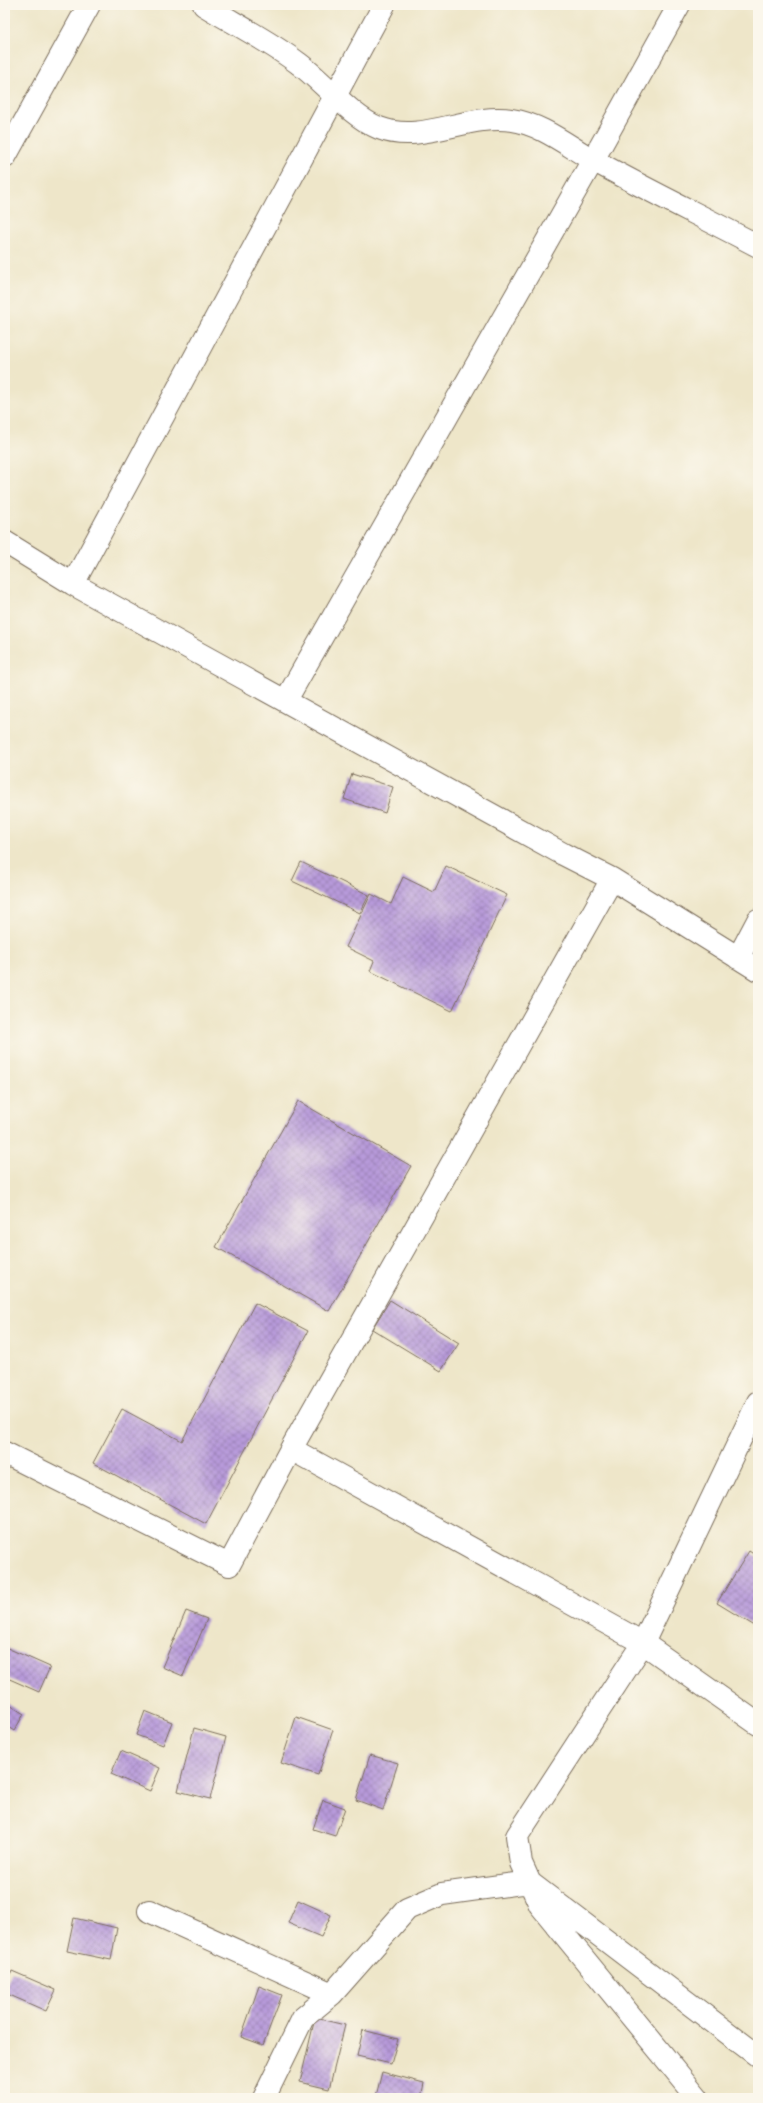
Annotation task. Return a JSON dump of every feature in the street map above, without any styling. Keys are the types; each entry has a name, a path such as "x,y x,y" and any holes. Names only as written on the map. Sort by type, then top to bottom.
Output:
{"street":[{"path":"5,157 89,5"},
{"path":"204,5 297,63 364,120 379,128 412,134 494,119 512,120 531,125 593,160 758,246"},
{"path":"73,584 384,5"},
{"path":"286,700 593,160 678,5"},
{"path":"5,542 73,584 563,854 612,879 758,970"},
{"path":"5,1453 229,1565 291,1449 612,879"},
{"path":"738,958 758,920"},
{"path":"698,2098 540,1905 521,1863 516,1836 644,1643 753,1430 758,1402"},
{"path":"291,1449 644,1643 758,1724"},
{"path":"264,2098 303,2018 332,1994 407,1909 442,1894 529,1882 758,2056"},
{"path":"149,1911 332,1994"}],"building":[{"path":"352,774 393,787 385,813 344,799"},
{"path":"301,862 369,895 360,913 292,881"},
{"path":"446,866 507,895 452,1011 370,971 374,961 346,947 371,894 391,904 403,877 434,892"},
{"path":"298,1101 411,1166 329,1311 216,1247"},
{"path":"390,1300 459,1343 441,1371 372,1329"},
{"path":"255,1303 308,1331 206,1524 93,1463 122,1409 182,1441"},
{"path":"749,1551 758,1557 758,1628 717,1603"},
{"path":"186,1611 207,1619 183,1676 162,1667"},
{"path":"5,1647 50,1667 39,1692 5,1677"},
{"path":"5,1702 24,1714 14,1731 5,1725"},
{"path":"145,1711 172,1722 163,1745 136,1735"},
{"path":"296,1717 333,1730 318,1775 281,1763"},
{"path":"194,1728 226,1737 210,1799 178,1791"},
{"path":"121,1751 160,1768 150,1791 111,1774"},
{"path":"370,1755 398,1763 383,1810 356,1800"},
{"path":"323,1800 345,1808 335,1836 313,1829"},
{"path":"298,1900 331,1915 321,1937 288,1923"},
{"path":"74,1918 117,1928 111,1960 67,1951"},
{"path":"12,1971 56,1990 46,2011 5,1993 5,1988"},
{"path":"259,1986 282,1995 263,2045 241,2037"},
{"path":"315,2018 345,2025 329,2089 300,2082"},
{"path":"363,2030 398,2039 391,2064 357,2056"},
{"path":"382,2072 424,2083 421,2098 376,2096"}]}
